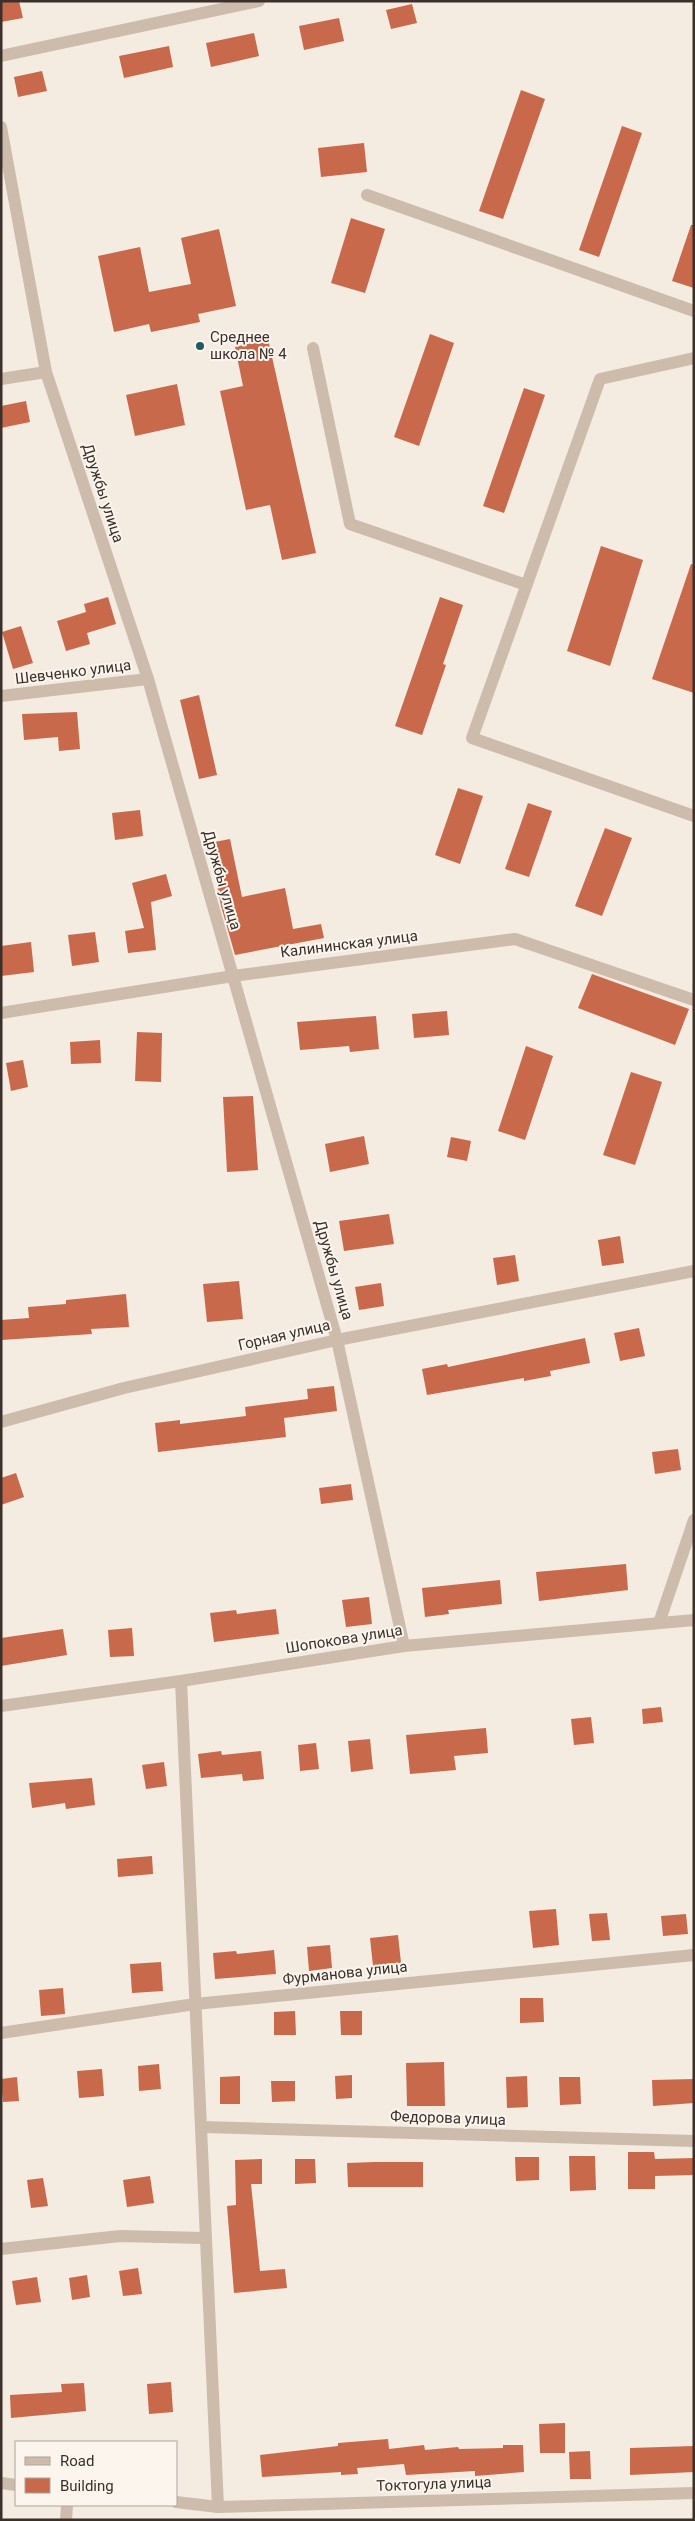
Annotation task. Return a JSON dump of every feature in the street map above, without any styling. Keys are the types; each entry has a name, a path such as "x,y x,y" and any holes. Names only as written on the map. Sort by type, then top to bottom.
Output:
{"street":[{"path":"1,56 259,1"},
{"name":"Дружбы улица","path":"1,127 46,372 148,680 337,1340 404,1646"},
{"path":"366,196 694,311"},
{"path":"313,348 350,524 526,586"},
{"path":"694,358 600,379 472,738 694,816"},
{"path":"1,380 46,372"},
{"name":"Шевченко улица","path":"1,696 148,680"},
{"name":"Калининская улица","path":"1,1013 233,976 515,939 694,1000"},
{"name":"Горная улица","path":"1,1422 124,1388 337,1340 694,1271"},
{"path":"659,1622 694,1520"},
{"name":"Шопокова улица","path":"1,1706 181,1681 404,1646 694,1620"},
{"path":"181,1681 202,2127 204,2238 218,2507"},
{"name":"Фурманова улица","path":"1,2033 195,2004 694,1955"},
{"name":"Федорова улица","path":"202,2127 694,2140"},
{"path":"1,2249 120,2236 204,2238"},
{"path":"1,2483 15,2485"},
{"name":"Токтогула улица","path":"178,2502 218,2507 694,2493"},
{"path":"66,2520 67,2506"}],"building":[{"path":"1,1 19,1 23,18 1,22"},
{"path":"412,4 417,23 391,29 386,10"},
{"path":"339,18 344,41 304,50 299,26"},
{"path":"254,33 259,56 211,67 206,43"},
{"path":"169,46 173,67 124,78 119,56"},
{"path":"42,71 47,91 18,97 14,77"},
{"path":"521,90 545,99 503,219 479,211"},
{"path":"622,126 642,133 599,257 579,250"},
{"path":"364,143 367,172 321,177 318,148"},
{"path":"351,218 385,229 365,293 331,283"},
{"path":"691,225 694,225 694,288 672,281"},
{"path":"219,229 236,306 198,314 200,322 151,332 149,324 114,332 98,256 140,247 149,292 191,284 181,238"},
{"path":"430,334 454,343 419,446 394,437"},
{"path":"268,339 316,553 282,560 270,505 246,510 220,391 243,386 235,347"},
{"path":"177,384 185,425 135,436 126,395"},
{"path":"524,388 545,395 504,513 483,506"},
{"path":"26,401 30,422 1,428 1,406"},
{"path":"601,546 643,560 610,666 567,651"},
{"path":"691,564 694,565 694,693 652,679"},
{"path":"108,597 116,624 87,633 90,644 66,651 57,621 86,612 84,604"},
{"path":"440,597 463,605 443,664 446,665 422,735 395,726"},
{"path":"21,626 33,663 13,669 2,632"},
{"path":"199,695 217,775 199,779 180,700"},
{"path":"77,712 80,749 59,751 58,737 24,740 22,714"},
{"path":"458,788 483,796 460,864 435,855"},
{"path":"528,803 552,811 529,877 505,869"},
{"path":"140,810 143,836 115,840 112,813"},
{"path":"605,828 632,838 602,916 575,906"},
{"path":"230,839 242,897 285,888 293,929 321,924 324,938 235,955 221,906 209,843"},
{"path":"166,874 172,896 151,902 156,950 128,953 125,931 144,928 132,883"},
{"path":"95,932 99,962 72,966 68,935"},
{"path":"31,942 34,972 1,976 1,946"},
{"path":"592,974 689,1009 675,1045 578,1008"},
{"path":"447,1011 449,1035 414,1038 412,1014"},
{"path":"376,1016 379,1049 350,1052 349,1046 300,1050 297,1022"},
{"path":"137,1032 162,1033 161,1082 135,1081"},
{"path":"100,1040 101,1063 71,1064 70,1042"},
{"path":"526,1046 553,1056 525,1140 498,1131"},
{"path":"23,1060 28,1087 11,1091 6,1063"},
{"path":"631,1072 662,1082 635,1165 603,1155"},
{"path":"253,1096 258,1170 227,1172 223,1097"},
{"path":"364,1136 369,1164 330,1172 325,1144"},
{"path":"451,1137 471,1141 467,1161 447,1157"},
{"path":"389,1214 394,1244 344,1251 339,1221"},
{"path":"620,1236 624,1263 602,1266 598,1240"},
{"path":"515,1255 519,1281 497,1285 493,1258"},
{"path":"239,1281 243,1319 207,1322 203,1284"},
{"path":"381,1283 384,1306 359,1310 355,1287"},
{"path":"126,1294 129,1327 91,1329 92,1334 1,1340 1,1320 29,1318 28,1307 66,1304 66,1300"},
{"path":"639,1328 645,1356 620,1361 614,1333"},
{"path":"585,1338 590,1363 550,1371 551,1376 524,1381 524,1378 427,1395 422,1369 447,1364 448,1367"},
{"path":"334,1386 337,1411 284,1418 286,1437 158,1452 155,1423 180,1420 180,1424 246,1416 245,1407 308,1399 307,1389"},
{"path":"678,1449 681,1470 655,1474 652,1452"},
{"path":"16,1473 24,1497 1,1505 1,1478"},
{"path":"351,1484 353,1500 321,1504 319,1488"},
{"path":"626,1564 628,1590 539,1601 536,1572"},
{"path":"500,1580 502,1604 448,1610 449,1614 425,1617 422,1588"},
{"path":"369,1597 372,1624 346,1627 342,1600"},
{"path":"276,1609 279,1634 214,1642 210,1613 236,1610 237,1614"},
{"path":"132,1628 134,1656 110,1657 108,1630"},
{"path":"63,1629 67,1655 1,1666 1,1638"},
{"path":"661,1707 663,1722 643,1724 642,1709"},
{"path":"591,1717 594,1743 574,1745 571,1719"},
{"path":"486,1728 488,1753 454,1756 456,1770 410,1774 406,1735"},
{"path":"370,1739 373,1769 351,1772 348,1741"},
{"path":"316,1743 319,1769 300,1771 298,1745"},
{"path":"221,1751 222,1755 261,1751 264,1779 243,1781 242,1774 201,1778 198,1754"},
{"path":"164,1762 167,1786 146,1789 142,1765"},
{"path":"92,1778 95,1805 66,1809 65,1803 32,1808 29,1783"},
{"path":"152,1856 153,1874 118,1877 117,1859"},
{"path":"556,1909 559,1945 533,1948 529,1911"},
{"path":"607,1913 610,1940 592,1941 589,1914"},
{"path":"686,1914 688,1934 663,1936 661,1916"},
{"path":"398,1935 401,1963 373,1966 370,1938"},
{"path":"330,1945 332,1968 309,1971 307,1947"},
{"path":"274,1950 276,1974 215,1979 213,1953 236,1951 237,1954"},
{"path":"161,1962 163,1991 132,1993 130,1964"},
{"path":"63,1988 65,2014 41,2016 39,1990"},
{"path":"520,1998 543,1998 544,2022 520,2023"},
{"path":"295,2011 296,2035 274,2035 274,2012"},
{"path":"340,2011 362,2011 362,2035 341,2035"},
{"path":"444,2062 445,2106 407,2106 406,2063"},
{"path":"159,2064 161,2089 139,2091 138,2066"},
{"path":"102,2069 104,2096 79,2098 77,2071"},
{"path":"352,2075 352,2098 336,2099 335,2076"},
{"path":"240,2076 240,2104 220,2104 220,2077"},
{"path":"527,2076 528,2107 507,2108 506,2077"},
{"path":"17,2077 19,2101 3,2102 1,2079"},
{"path":"559,2077 580,2077 581,2104 560,2105"},
{"path":"694,2079 694,2103 653,2106 652,2080"},
{"path":"271,2081 295,2081 295,2101 272,2102"},
{"path":"628,2152 654,2152 655,2159 694,2158 694,2175 655,2176 655,2189 628,2189"},
{"path":"569,2156 595,2156 596,2190 570,2191"},
{"path":"515,2157 539,2157 539,2180 516,2181"},
{"path":"262,2159 262,2184 251,2184 260,2271 285,2269 287,2288 234,2293 227,2206 236,2205 235,2160"},
{"path":"295,2159 315,2159 316,2183 295,2184"},
{"path":"423,2162 423,2187 348,2187 347,2163"},
{"path":"150,2176 154,2203 127,2207 123,2180"},
{"path":"43,2178 48,2206 31,2208 27,2180"},
{"path":"138,2268 142,2294 123,2296 119,2271"},
{"path":"87,2275 90,2297 72,2300 69,2278"},
{"path":"37,2277 41,2302 16,2305 12,2281"},
{"path":"171,2382 173,2412 149,2414 147,2384"},
{"path":"84,2383 86,2411 11,2418 10,2395 62,2392 61,2384"},
{"path":"565,2423 565,2453 540,2453 539,2424"},
{"path":"388,2439 389,2449 424,2445 425,2450 458,2447 459,2449 503,2448 503,2445 523,2445 524,2472 475,2476 475,2471 406,2475 404,2464 357,2468 358,2474 341,2475 341,2472 262,2477 260,2455 338,2446 338,2443"},
{"path":"694,2446 694,2472 630,2475 630,2448"},
{"path":"590,2451 591,2479 570,2479 569,2452"}],"place":[{"name":"Среднее школа № 4","path":"200,346"}]}
